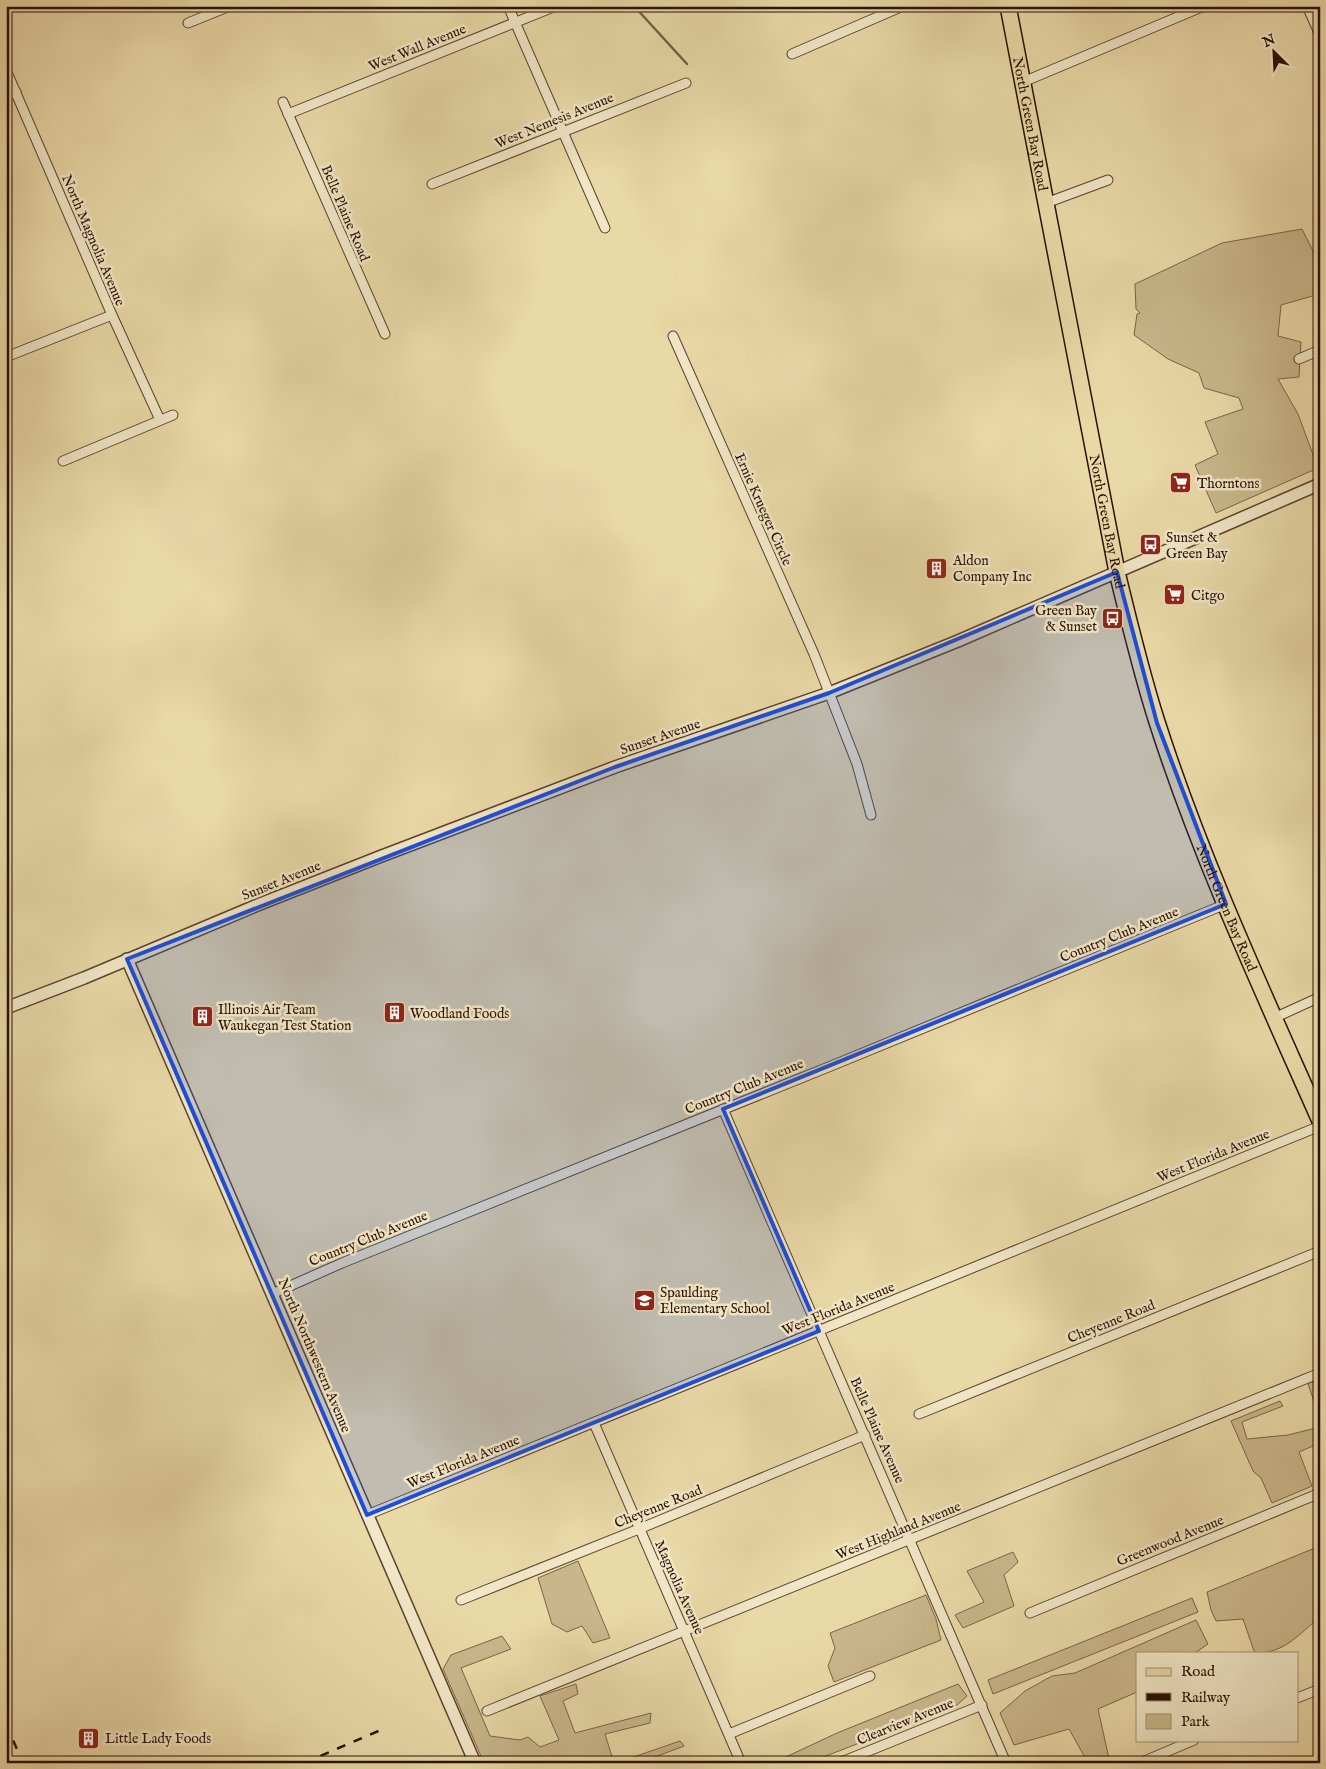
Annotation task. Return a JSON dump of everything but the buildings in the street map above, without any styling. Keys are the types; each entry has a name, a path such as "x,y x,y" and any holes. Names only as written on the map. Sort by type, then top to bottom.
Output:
{"main road":[{"name":"North Green Bay Road","path":"1008,6 1117,572 1137,656 1157,723 1185,801 1226,904 1320,1122"}],"street":[{"path":"188,23 230,6"},
{"path":"508,6 605,228"},
{"name":"West Wall Avenue","path":"288,114 556,6"},
{"path":"792,54 903,6"},
{"path":"1023,82 1204,6"},
{"path":"1307,6 1320,35"},
{"name":"North Magnolia Avenue","path":"6,70 112,315 160,420"},
{"name":"West Nemesis Avenue","path":"432,184 686,83"},
{"path":"6,96 16,92"},
{"name":"Belle Plaine Road","path":"283,102 385,334"},
{"path":"1046,203 1108,180"},
{"path":"6,358 112,315"},
{"name":"Ernie Krueger Circle","path":"673,336 812,650 857,764 871,815"},
{"path":"1298,358 1320,350"},
{"path":"63,460 173,415"},
{"name":"Sunset Avenue","path":"6,1008 276,897 589,777 829,693 958,641 1320,484"},
{"name":"Country Club Avenue","path":"272,1294 342,1263 1226,904"},
{"name":"North Northwestern Avenue","path":"128,959 475,1763"},
{"path":"1274,1018 1320,997"},
{"name":"Belle Plaine Avenue","path":"723,1109 1006,1763"},
{"name":"West Florida Avenue","path":"367,1515 1320,1126"},
{"name":"Cheyenne Road","path":"919,1414 1316,1252"},
{"name":"West Highland Avenue","path":"487,1711 1320,1373"},
{"name":"Magnolia Avenue","path":"594,1422 741,1763"},
{"name":"Cheyenne Road","path":"461,1600 865,1435"},
{"name":"Greenwood Avenue","path":"1030,1613 1320,1493"},
{"path":"729,1734 870,1676"},
{"path":"1298,1698 1320,1689"},
{"name":"Clearview Avenue","path":"839,1763 982,1705"},
{"path":"1140,1763 1189,1742"}],"highlighted area":[{"path":"1117,572 1157,723 1226,904 723,1109 819,1331 367,1515 127,959 615,767 829,693"}],"green space":[{"path":"1302,229 1314,253 1320,253 1320,297 1316,295 1281,305 1278,336 1301,342 1299,377 1278,379 1298,414 1318,468 1216,513 1195,465 1218,454 1205,422 1243,409 1239,398 1204,388 1199,373 1168,359 1134,335 1137,314 1140,313 1136,309 1135,284 1222,243"},
{"path":"1313,1381 1320,1394 1320,1419 1308,1384"},
{"path":"1280,1401 1283,1406 1242,1422 1247,1439 1288,1435 1320,1427 1320,1443 1299,1452 1312,1486 1272,1503 1261,1478 1253,1471 1231,1421"},
{"path":"1320,1546 1320,1617 1298,1636 1275,1650 1255,1652 1243,1619 1216,1621 1211,1610 1207,1592"},
{"path":"1013,1552 1018,1562 1004,1575 1014,1606 963,1628 955,1615 984,1602 967,1571"},
{"path":"578,1561 610,1638 593,1643 582,1626 567,1632 552,1624 538,1578"},
{"path":"926,1595 936,1619 941,1640 834,1682 828,1666 835,1648 830,1633"},
{"path":"1192,1598 1198,1612 993,1694 988,1680"},
{"path":"1196,1620 1208,1644 1196,1652 1136,1652 1136,1692 1098,1709 1110,1763 1088,1763 1069,1729 1014,1745 1000,1713 1025,1691 1052,1676 1075,1673"},
{"path":"502,1636 511,1649 461,1668 490,1736 520,1740 528,1737 540,1747 559,1740 540,1696 576,1684 578,1694 563,1701 575,1733 651,1713 650,1723 605,1734 614,1763 484,1763 443,1669 451,1655"},
{"path":"958,1684 967,1696 957,1705 808,1763 773,1763 837,1733"},
{"path":"680,1741 684,1746 639,1763 616,1763"}],"waterway":[{"path":"634,6 687,64"}],"railway":[{"path":"6,1724 23,1763"},
{"path":"304,1763 383,1729"}],"place":[{"name":"Thorntons","path":"1181,483"},
{"name":"Sunset & Green Bay","path":"1150,545"},
{"name":"Aldon Company Inc","path":"937,568"},
{"name":"Citgo","path":"1175,595"},
{"name":"Green Bay & Sunset","path":"1113,618"},
{"name":"Woodland Foods","path":"394,1013"},
{"name":"Illinois Air Team Waukegan Test Station","path":"202,1017"},
{"name":"Spaulding Elementary School","path":"644,1300"},
{"name":"Little Lady Foods","path":"89,1738"}]}
